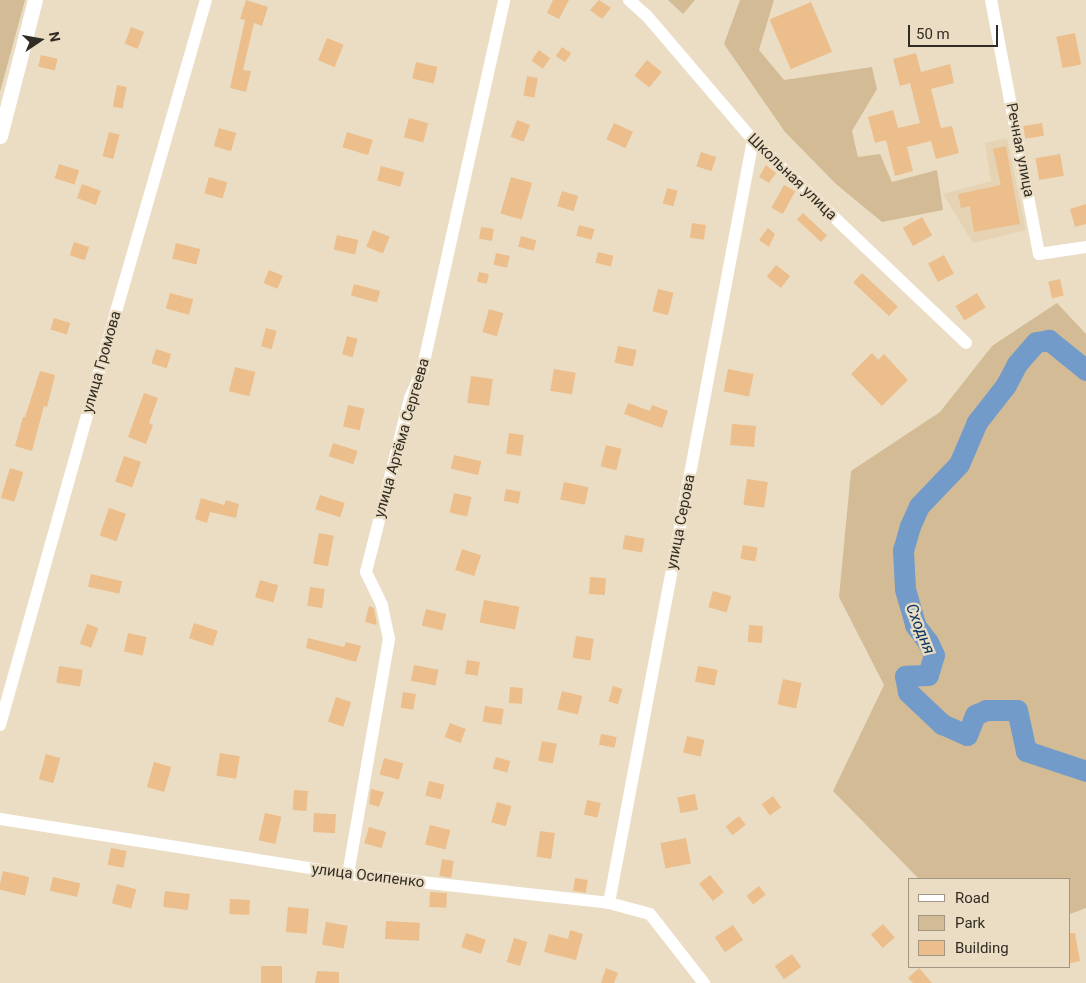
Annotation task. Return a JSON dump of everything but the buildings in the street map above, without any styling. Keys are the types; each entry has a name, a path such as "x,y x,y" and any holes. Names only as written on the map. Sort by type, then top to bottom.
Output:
{"street":[{"path":"0,136 35,0"},
{"name":"улица Громова","path":"0,725 206,0"},
{"name":"улица Артёма Сергеева","path":"348,874 389,639 382,605 366,572 410,398 422,371 504,0"},
{"name":"Школьная улица","path":"629,0 653,23 753,140 966,343"},
{"name":"Речная улица","path":"992,0 1039,254 1086,247"},
{"name":"улица Серова","path":"609,903 753,140"},
{"name":"улица Осипенко","path":"0,819 348,874 609,903 650,914 704,983"}],"shaded area":[{"path":"1007,138 1026,230 973,243 943,194 991,181 985,143"}],"green space":[{"path":"0,0 25,0 0,92"},
{"path":"668,0 695,0 683,14"},
{"path":"740,0 774,0 759,50 784,80 872,67 877,89 852,131 858,157 880,154 892,182 937,170 943,210 882,222 836,184 785,132 724,44"},
{"path":"1057,303 1086,334 1086,908 1071,914 1071,878 918,878 833,791 884,685 839,597 851,471 940,412 992,346"}],"waterway":[{"name":"Сходня","path":"1086,370 1049,340 1036,342 1017,364 1006,385 977,422 959,464 919,506 910,526 903,550 905,589 915,625 928,642 934,655 928,675 905,676 908,692 942,724 967,735 975,715 986,710 1017,710 1026,751 1086,771"}]}
